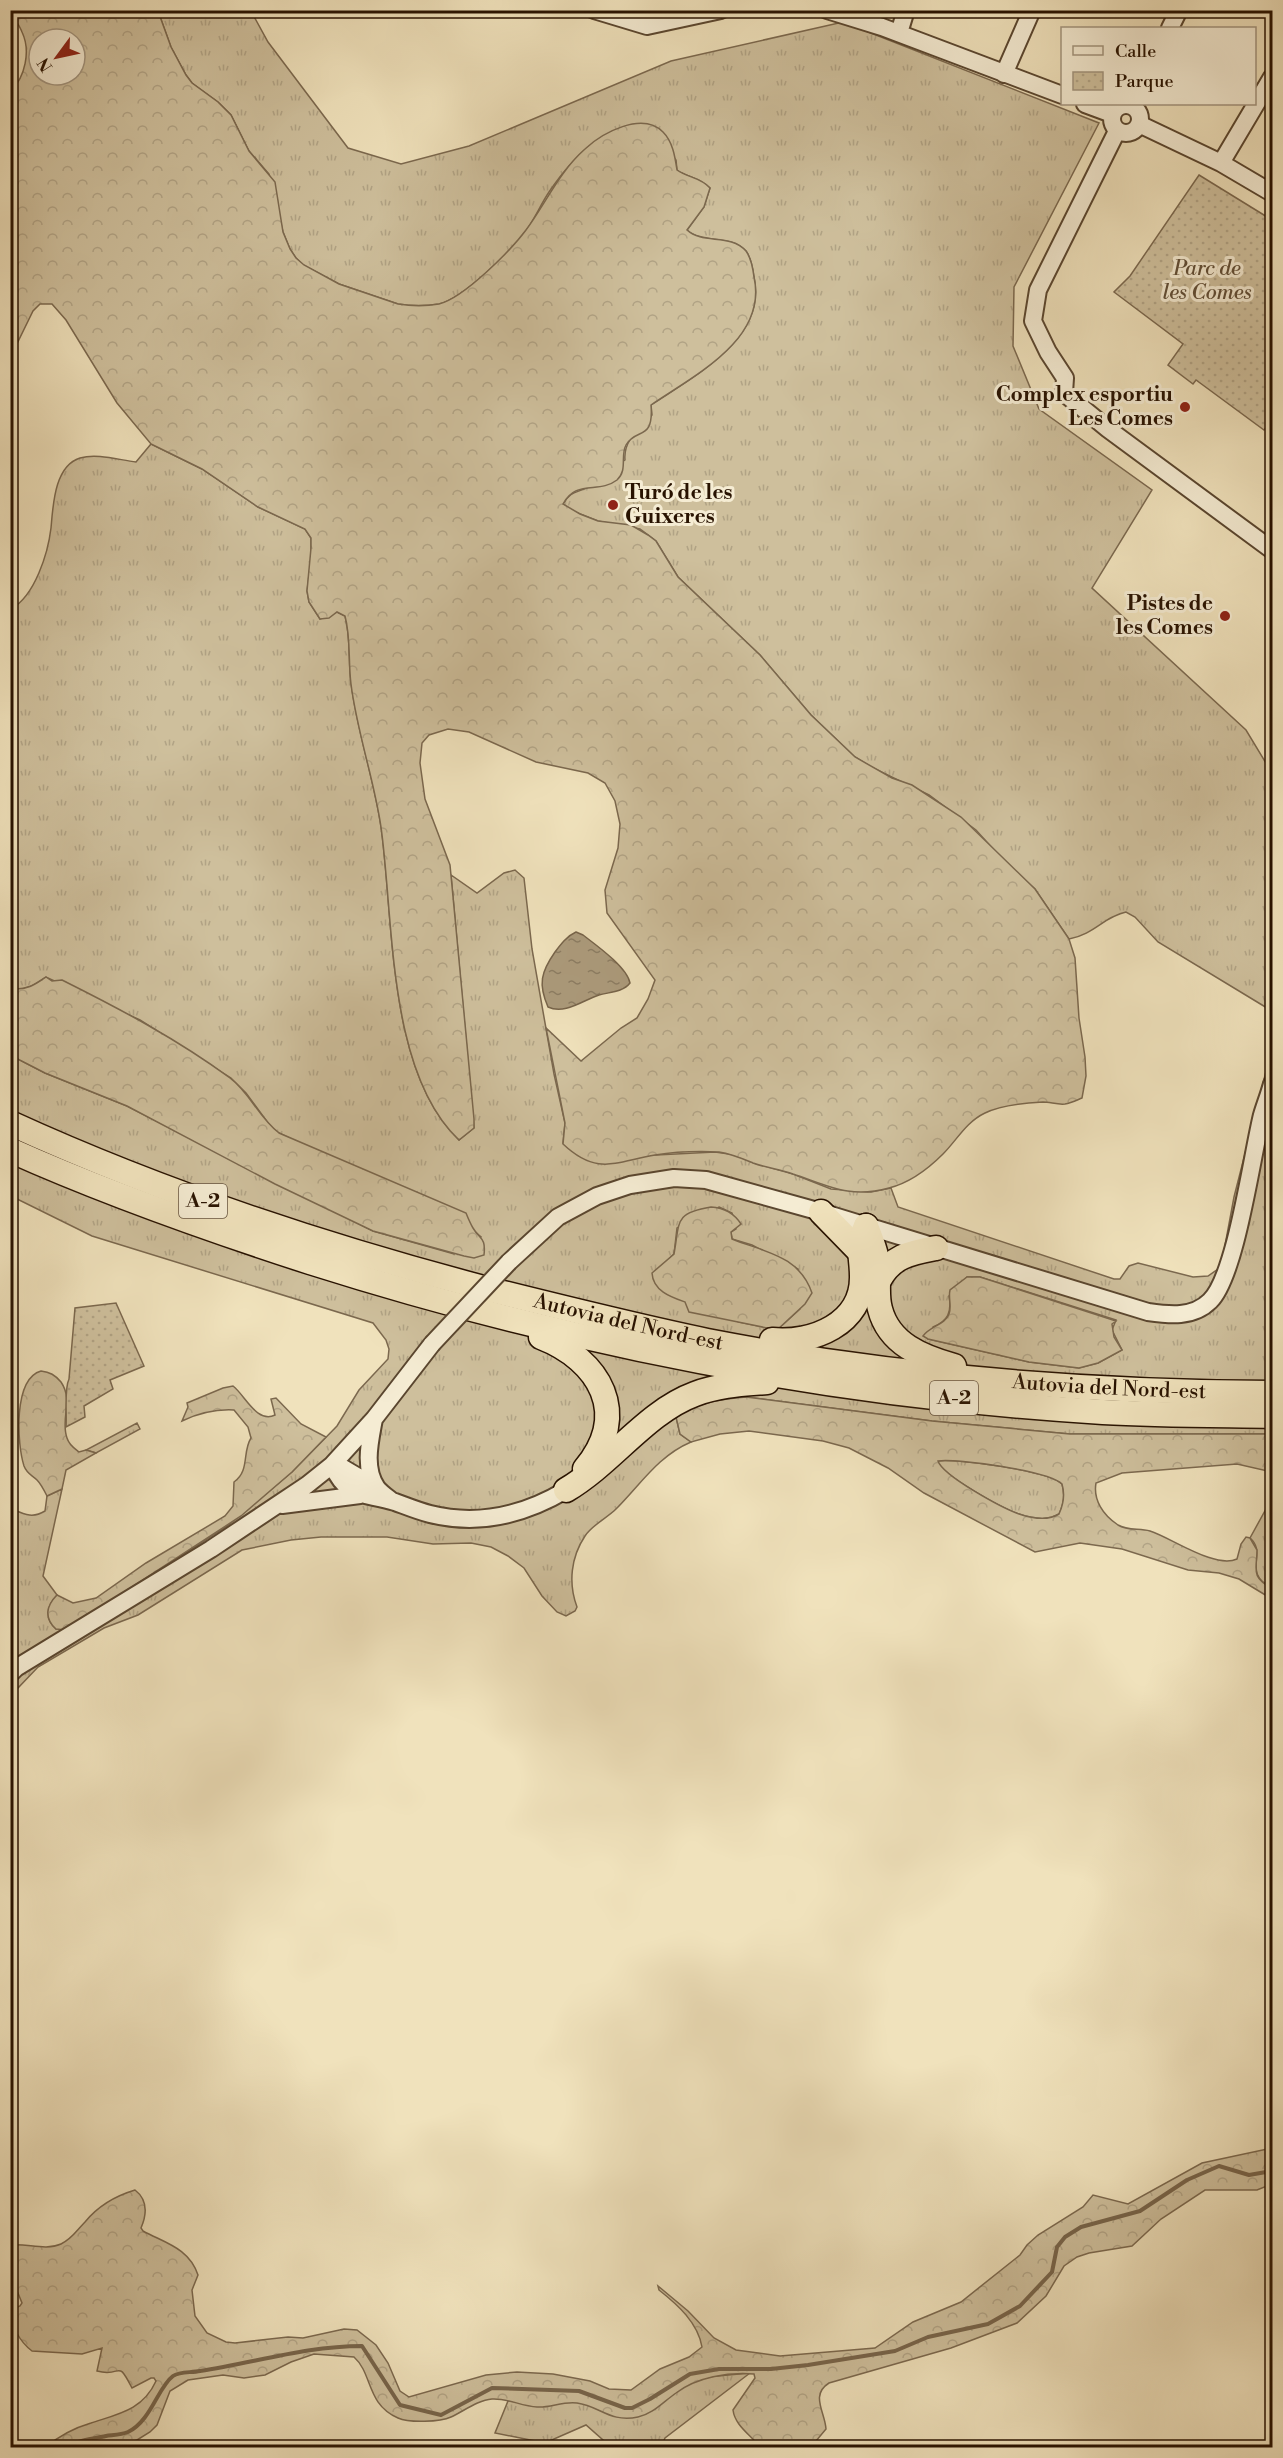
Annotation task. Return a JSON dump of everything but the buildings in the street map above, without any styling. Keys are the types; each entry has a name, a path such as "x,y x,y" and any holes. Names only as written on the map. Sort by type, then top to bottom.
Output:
{"highway":[{"name":"Autovia del Nord-est","path":"10,1123 123,1171 294,1233 444,1277 578,1312 708,1341 922,1374 1135,1390 1272,1393"},
{"name":"Autovia del Nord-est","path":"10,1150 207,1229 375,1282 504,1318 631,1348 805,1379 980,1401 1103,1412 1272,1416"},
{"path":"821,1212 858,1250"},
{"path":"708,1341 742,1337 789,1342 827,1332 841,1323 857,1302 862,1276 858,1250 866,1226"},
{"path":"866,1226 875,1252 882,1315 894,1335 905,1346 923,1357 962,1368 986,1379"},
{"path":"879,1280 885,1269 899,1257 936,1248"},
{"path":"504,1318 573,1353 589,1367 603,1391 607,1420 602,1442 588,1466 566,1490"},
{"path":"566,1490 604,1463 664,1411 692,1395 736,1384 805,1379"}],"street":[{"path":"603,12 647,26 721,10"},
{"path":"827,10 899,33 1061,95"},
{"path":"875,10 882,27"},
{"path":"899,33 906,10"},
{"path":"1004,74 1032,10"},
{"path":"1170,27 1179,10"},
{"path":"1256,103 1272,76"},
{"path":"1088,105 1112,114"},
{"path":"1132,105 1139,114 1139,124 1130,133 1117,131 1112,122 1112,114 1121,106 1132,105"},
{"path":"1221,163 1255,105"},
{"path":"1139,124 1221,163 1272,193"},
{"path":"1117,131 1106,149 1038,290 1033,321 1048,352 1065,378 1064,393 1108,429 1272,550"},
{"path":"10,1674 16,1668 278,1506 332,1465 374,1419 432,1344 509,1262 558,1217 597,1196 630,1185 674,1178 706,1180 821,1212 1148,1312 1175,1316 1210,1302 1222,1282 1232,1255 1263,1114 1272,1084"},
{"path":"374,1419 368,1450 371,1474 377,1488"},
{"path":"332,1465 343,1468 377,1488 392,1501"},
{"path":"332,1465 345,1486 360,1495"},
{"path":"278,1506 360,1495 392,1501 448,1518 487,1518 535,1506 566,1490"}],"green space":[{"path":"11,10 158,11 171,47 186,75 192,83 218,102 231,115 249,151 275,182 283,232 296,258 304,265 339,284 398,304 419,306 439,304 461,293 474,283 519,239 576,158 601,137 634,124 654,126 663,132 671,145 677,170 710,188 704,207 687,230 701,237 732,242 746,251 754,277 755,299 750,320 739,338 724,354 651,405 650,424 626,445 622,472 617,480 603,486 574,492 563,504 598,521 631,525 656,541 678,577 760,655 811,715 855,757 892,778 912,785 961,817 1035,889 1069,939 1075,958 1086,1076 1082,1098 1065,1104 1043,1102 1013,1105 985,1113 967,1126 943,1154 925,1170 904,1183 875,1191 840,1190 719,1152 662,1154 607,1164 586,1160 575,1154 563,1144 565,1123 546,1028 581,1061 621,1028 637,1018 648,999 655,980 607,913 605,890 618,848 620,824 615,801 605,783 588,773 536,762 469,732 448,729 429,735 422,743 420,763 425,799 450,865 474,1119 474,1128 459,1140 436,1111 418,1075 406,1035 392,949 381,827 354,702 347,624 345,616 337,612 329,618 320,619 309,602 307,591 311,538 305,529 258,507 202,469 151,444 117,403 66,320 52,304 40,304 33,311 11,356 11,91 20,79 25,63 26,47 21,29"},
{"path":"158,11 251,11 268,42 348,148 401,164 469,146 671,61 843,22 1099,123 1014,287 1013,346 1039,409 1152,490 1092,588 1246,730 1272,773 1272,1011 1158,942 1135,917 1126,912 1118,914 1078,937 1069,939 1035,889 1005,862 976,830 929,795 855,757 811,715 760,655 678,577 656,541 640,529 598,521 570,510 563,504 572,494 590,486 625,460 630,440 652,415 651,405 687,382 724,353 739,337 750,319 755,299 753,271 746,251 732,243 701,237 687,230 704,207 710,188 677,170 676,160 646,124 616,130 590,145 558,179 519,240 486,273 461,293 439,304 418,306 398,304 339,284 303,265 296,258 283,232 269,174 249,151 231,115 218,102 192,83 186,75 171,47"},
{"name":"Parc de les Comes","path":"1199,175 1272,220 1272,421 1264,430 1196,380 1193,384 1168,365 1183,344 1114,292 1130,276"},
{"path":"151,444 202,469 258,507 305,529 311,538 307,591 309,602 320,619 337,612 345,616 347,624 354,701 381,827 392,949 406,1035 418,1075 436,1111 459,1140 474,1128 451,875 477,893 504,873 515,870 524,878 532,949 565,1123 563,1143 656,1155 715,1152 736,1155 831,1189 871,1192 891,1188 898,1207 1114,1279 1120,1279 1129,1266 1138,1263 1193,1277 1208,1276 1221,1267 1234,1197 1272,1048 1272,1434 1070,1434 932,1421 746,1397 701,1405 676,1417 680,1434 691,1442 659,1463 616,1509 585,1536 580,1544 572,1570 572,1589 577,1607 575,1611 566,1616 557,1612 542,1596 524,1568 491,1547 471,1543 433,1544 387,1537 321,1537 291,1540 242,1550 138,1615 104,1628 38,1667 17,1689 10,1679 10,1508 28,1515 36,1515 45,1511 47,1496 62,1489 43,1576 57,1595 48,1612 50,1621 56,1629 99,1609 227,1526 292,1472 337,1426 359,1390 388,1359 389,1349 386,1340 373,1323 92,1236 11,1196 11,1062 18,1059 45,1073 127,1106 373,1231 454,1254 481,1237 474,1231 279,1133 271,1127 246,1093 231,1078 140,1020 46,977 26,988 13,989 11,986 11,609 27,594 39,573 49,538 56,488 65,469 71,462 87,457 136,462","holes":["719,1207 732,1213 736,1229 731,1232 732,1239 752,1245 798,1269 800,1309 777,1330 739,1322 667,1294 669,1259 674,1254 677,1228","967,1277 980,1277 1116,1320 1112,1330 1122,1350 1098,1363 1079,1368 1029,1362 928,1339 933,1327 948,1315 949,1296"]},
{"path":"46,977 52,981 62,980 105,1002 148,1025 210,1064 237,1084 279,1133 466,1213 483,1242 484,1255 474,1258 464,1256 373,1231 275,1184 127,1106 45,1073 18,1059 11,1062 11,986 13,989 27,988"},
{"path":"711,1207 729,1212 741,1224 731,1232 732,1239 779,1257 799,1270 806,1280 812,1293 805,1304 777,1330 689,1312 685,1302 659,1289 653,1279 652,1273 674,1254 678,1227 684,1216 699,1209"},
{"path":"967,1277 980,1277 1116,1321 1112,1324 1114,1337 1122,1350 1098,1363 1079,1368 1029,1362 923,1336 947,1318 950,1311 950,1290"},
{"path":"116,1303 144,1366 110,1380 113,1389 84,1406 85,1417 66,1427 67,1389 75,1308"},
{"path":"41,1371 54,1376 65,1389 67,1403 65,1431 69,1443 79,1452 86,1450 96,1453 66,1470 62,1489 47,1496 40,1483 28,1473 24,1466 19,1428 21,1399 26,1386 32,1376"},
{"path":"233,1386 263,1416 275,1415 271,1399 276,1398 301,1424 326,1437 292,1472 241,1516 66,1630 56,1629 50,1621 48,1612 57,1595 73,1603 96,1598 146,1563 225,1516 233,1506 234,1482 239,1478 244,1467 251,1438 248,1427 234,1410 208,1412 182,1421 188,1407 187,1403"},
{"path":"746,1397 932,1421 1070,1434 1272,1434 1272,1472 1237,1464 1122,1473 1096,1483 1095,1489 1100,1507 1118,1525 1150,1531 1217,1560 1237,1559 1241,1544 1246,1537 1250,1538 1257,1550 1256,1572 1260,1580 1272,1588 1272,1599 1239,1579 1219,1573 1188,1570 1122,1549 1080,1543 1035,1552 924,1493 888,1468 849,1448 823,1441 749,1431 720,1434 691,1442 680,1434 676,1417 684,1412 700,1405","holes":["938,1461 1002,1466 1054,1479 1062,1484 1064,1491 1059,1514 1050,1518 1039,1518 1011,1511 961,1483 950,1475"]},
{"path":"137,1423 140,1429 96,1453 86,1450"},
{"path":"937,1461 1002,1466 1054,1479 1062,1484 1063,1488 1064,1499 1061,1510 1055,1516 1045,1518 1019,1514 987,1499 961,1483"},
{"path":"1272,1498 1272,1588 1258,1576 1257,1550 1250,1538"},
{"path":"1272,2148 1272,2184 1257,2190 1205,2190 1161,2219 1132,2246 1077,2257 1064,2266 1046,2296 1017,2323 951,2348 829,2383 823,2388 819,2398 826,2429 811,2447 760,2447 740,2426 733,2410 755,2378 754,2374 723,2375 703,2379 684,2388 653,2410 638,2417 620,2418 577,2403 537,2407 492,2399 446,2419 417,2421 398,2418 380,2405 360,2364 354,2357 314,2354 265,2375 244,2378 223,2375 188,2380 170,2391 157,2425 137,2440 122,2445 46,2447 73,2430 129,2410 144,2399 156,2381 151,2378 132,2388 121,2371 97,2371 102,2348 82,2354 32,2351 17,2333 11,2316 11,2310 22,2303 11,2276 11,2245 49,2247 61,2244 71,2237 101,2206 135,2190 142,2198 145,2208 141,2228 175,2247 189,2258 198,2275 192,2290 195,2316 207,2333 226,2342 303,2338 344,2329 357,2330 376,2345 388,2363 400,2391 409,2397 486,2375 517,2372 553,2374 590,2381 609,2389 631,2390 660,2369 689,2357 702,2347 692,2322 659,2290 658,2286 688,2311 714,2338 736,2350 780,2356 875,2348 913,2322 961,2302 1020,2255 1038,2235 1083,2207 1093,2195 1128,2204 1202,2163"},
{"path":"750,2373 665,2438 661,2447 611,2447 586,2425 545,2443 495,2433 508,2401 576,2397 613,2411 696,2378"}],"water":[{"path":"576,932 610,957 623,970 630,983 620,990 599,995 574,1006 554,1009 548,1007 543,992 542,978 550,959 567,938"}],"waterway":[{"path":"62,2448 83,2440 125,2433 136,2427 168,2381 176,2374 321,2349 362,2346 400,2405 441,2415 492,2388 579,2391 625,2408 632,2408 690,2374 719,2369 771,2369 808,2365 895,2351 928,2337 988,2324 1020,2306 1052,2272 1057,2247 1065,2237 1081,2227 1140,2211 1187,2180 1219,2166 1249,2175 1272,2171"}],"place":[{"name":"Complex esportiu Les Comes","path":"1185,407"},
{"name":"Turó de les Guixeres","path":"613,505"},
{"name":"Pistes de les Comes","path":"1225,616"}]}
